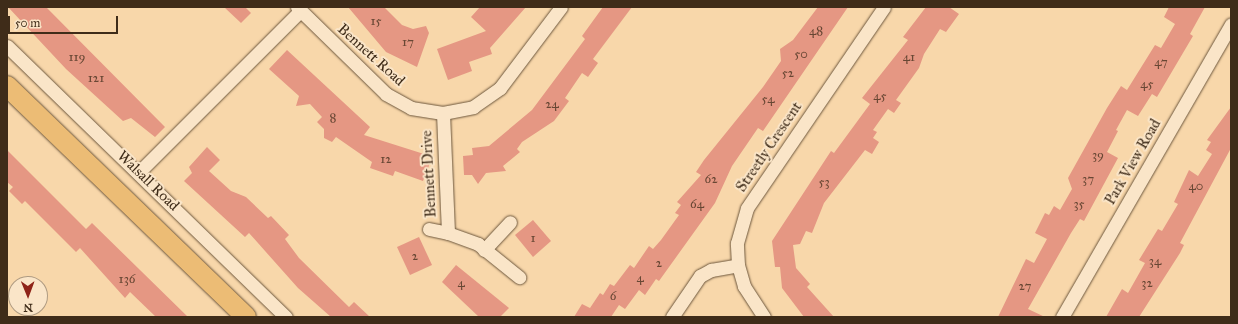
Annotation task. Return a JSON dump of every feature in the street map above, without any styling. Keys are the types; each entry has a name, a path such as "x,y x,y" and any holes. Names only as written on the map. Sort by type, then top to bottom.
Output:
{"main road":[{"name":"Walsall Road","path":"7,86 246,317"}],"street":[{"name":"Bennett Road","path":"139,172 299,9 386,94 411,108 443,113 473,107 500,88 561,7"},
{"name":"Streetly Crescent","path":"764,317 744,286 738,265 737,243 747,208 884,7"},
{"name":"Park View Road","path":"1062,317 1231,24"},
{"name":"Walsall Road","path":"7,46 139,172 286,317"},
{"name":"Bennett Drive","path":"443,113 448,233"},
{"path":"484,250 510,222"},
{"name":"Bennett Drive","path":"429,229 448,233 484,250 519,277"},
{"path":"672,317 700,276 711,270 738,265"}],"building":[{"path":"8,7 46,7 165,127 155,137 131,118 123,121 66,69"},
{"path":"224,7 245,7 251,13 241,23"},
{"path":"348,7 384,7 402,25 413,29 426,26 429,33 417,67 386,52"},
{"path":"480,7 526,7 490,48 492,54 469,62 472,71 448,80 437,49 486,31 471,17"},
{"path":"603,7 632,7 593,59 598,63 588,77 582,73 565,98 569,101 554,121 522,142 517,149 520,152 503,166 506,171 486,173 478,184 472,175 464,175 463,156 473,155 472,148 489,146 532,110 585,39 582,36"},
{"path":"818,7 848,7 763,131 758,128 732,166 715,203 659,281 656,279 645,295 639,290 625,309 619,305 611,317 574,317 582,304 590,308 600,293 603,295 610,284 614,286 630,265 634,268 649,246 653,249 661,240 679,215 675,213 681,205 677,202 701,175 696,172 704,160 763,87 781,61 780,49 793,40"},
{"path":"926,7 949,7 959,14 946,32 940,29 924,54 919,68 896,100 901,103 894,113 888,109 873,130 877,132 873,138 879,142 872,154 865,150 824,203 812,233 806,231 800,244 793,245 796,268 810,284 807,287 834,317 804,317 782,288 780,267 775,267 772,241 831,151 834,153 870,104 862,98 908,40 903,37"},
{"path":"1169,7 1205,7 1190,34 1193,36 1157,97 1152,94 1138,116 1127,110 1116,130 1118,131 1107,152 1118,158 1084,221 1080,219 1071,233 1028,309 1045,317 998,317 1026,259 1034,263 1047,239 1035,233 1045,213 1049,215 1054,206 1060,210 1072,189 1068,178 1107,108 1121,86 1127,90 1155,45 1161,48 1175,24 1164,17"},
{"path":"287,50 370,127 364,135 424,154 422,160 430,163 423,181 395,171 393,176 370,168 372,162 336,137 332,142 324,138 324,129 317,122 322,117 310,104 296,106 299,96 269,69"},
{"path":"1231,107 1231,148 1180,243 1184,245 1180,253 1139,317 1106,317 1122,289 1128,293 1145,263 1139,260 1158,229 1162,231 1178,204 1174,202 1189,170 1198,176 1212,154 1206,150 1211,142 1207,140"},
{"path":"207,147 220,160 209,171 231,191 246,197 268,218 271,216 289,235 285,239 299,258 349,307 354,302 370,317 331,317 298,288 249,233 245,237 184,181 192,173 189,167"},
{"path":"7,150 86,229 92,223 188,317 156,317 130,292 125,298 80,248 76,252 25,201 22,204 9,191 13,187 7,182"},
{"path":"533,220 551,241 533,257 515,235"},
{"path":"419,237 432,265 410,275 397,247"},
{"path":"456,265 509,308 500,317 479,317 442,282"}]}
